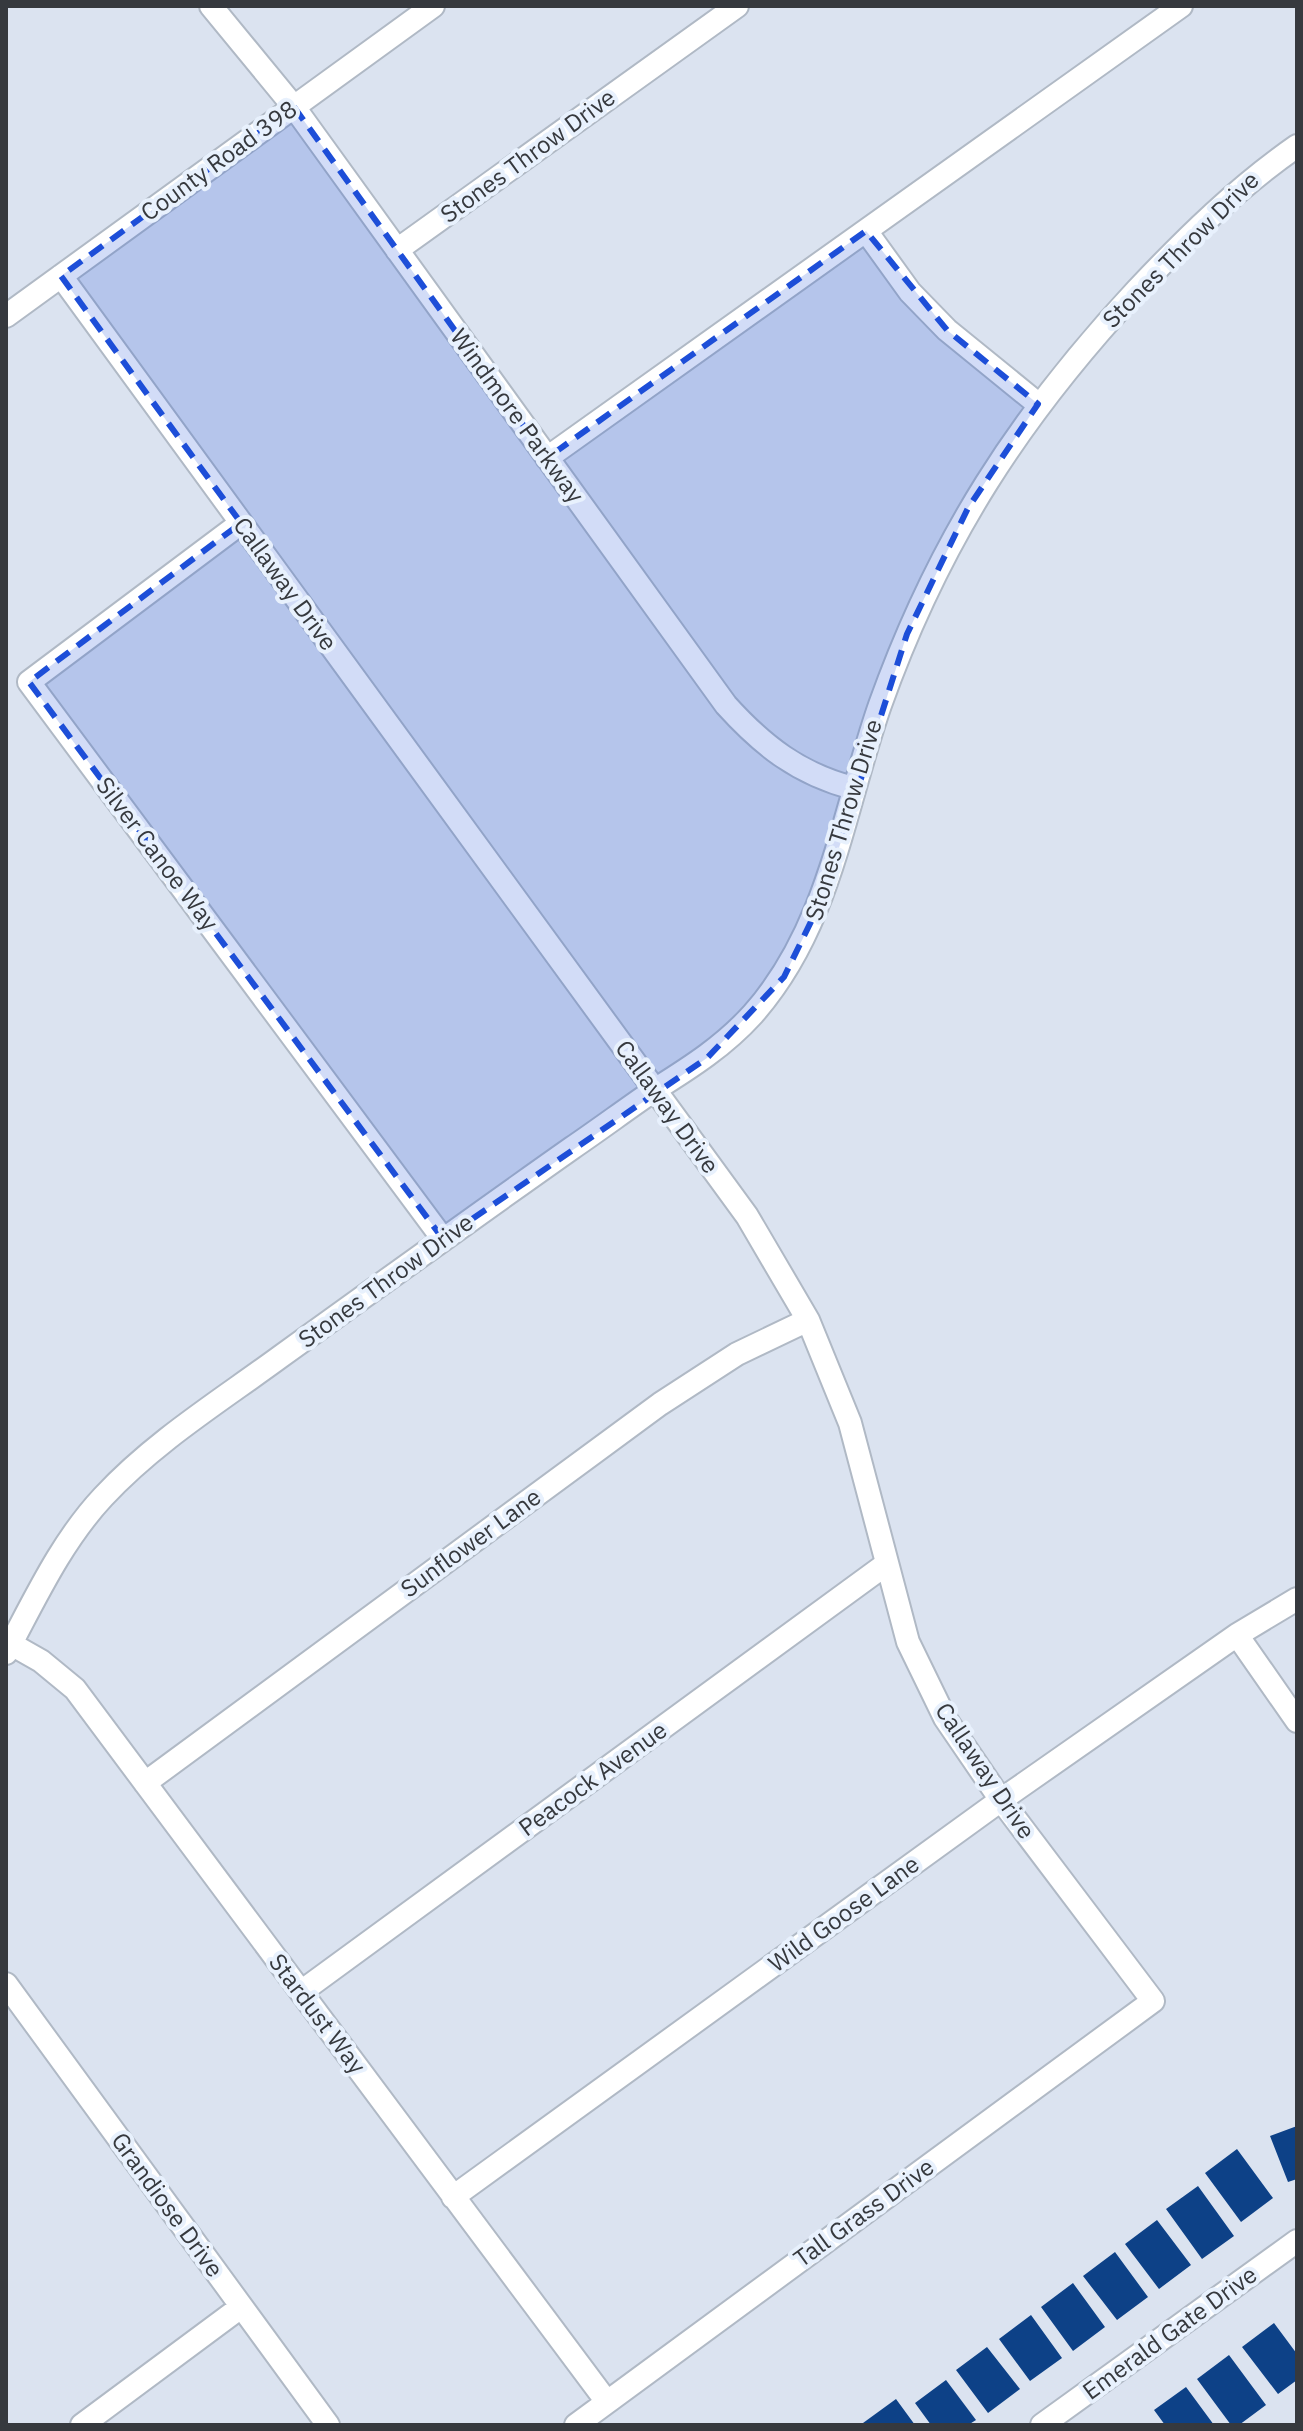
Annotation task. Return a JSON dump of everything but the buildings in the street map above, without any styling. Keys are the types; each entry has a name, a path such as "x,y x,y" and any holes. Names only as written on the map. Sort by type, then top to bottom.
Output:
{"street":[{"name":"Windmore Parkway","path":"211,6 294,107 726,705 752,733 788,763 823,781 853,788"},
{"name":"County Road 398","path":"6,316 433,6"},
{"name":"Stones Throw Drive","path":"397,250 737,6"},
{"path":"547,458 1181,6"},
{"name":"Stones Throw Drive","path":"8,1649 59,1553 102,1498 153,1450 443,1239 655,1090 707,1058 750,1018 784,977 824,895 853,788 914,620 968,508 1038,404 1097,333 1177,247 1254,175 1297,146"},
{"path":"866,231 910,292 947,330 1038,404"},
{"name":"Callaway Drive","path":"61,276 747,1216 808,1320 850,1423 885,1565 908,1642 945,1718 1001,1800 1153,2001"},
{"name":"Silver Canoe Way","path":"241,523 29,682 443,1239"},
{"name":"Sunflower Lane","path":"145,1783 660,1404 737,1354 808,1320"},
{"name":"Peacock Avenue","path":"301,1992 885,1565"},
{"name":"Wild Goose Lane","path":"453,2197 1001,1800 1237,1635 1297,1599"},
{"path":"1237,1635 1297,1721"},
{"name":"Stardust Way","path":"8,1649 41,1661 75,1689 607,2402"},
{"name":"Grandiose Drive","path":"6,1984 328,2425"},
{"name":"Tall Grass Drive","path":"576,2425 1153,2001"},
{"name":"Emerald Gate Drive","path":"1042,2425 1297,2241"},
{"path":"82,2425 241,2307"}],"highlighted area":[{"path":"294,107 547,458 866,231 947,330 1038,404 968,508 907,634 824,895 784,977 707,1058 443,1239 29,682 241,523 61,276"}]}
